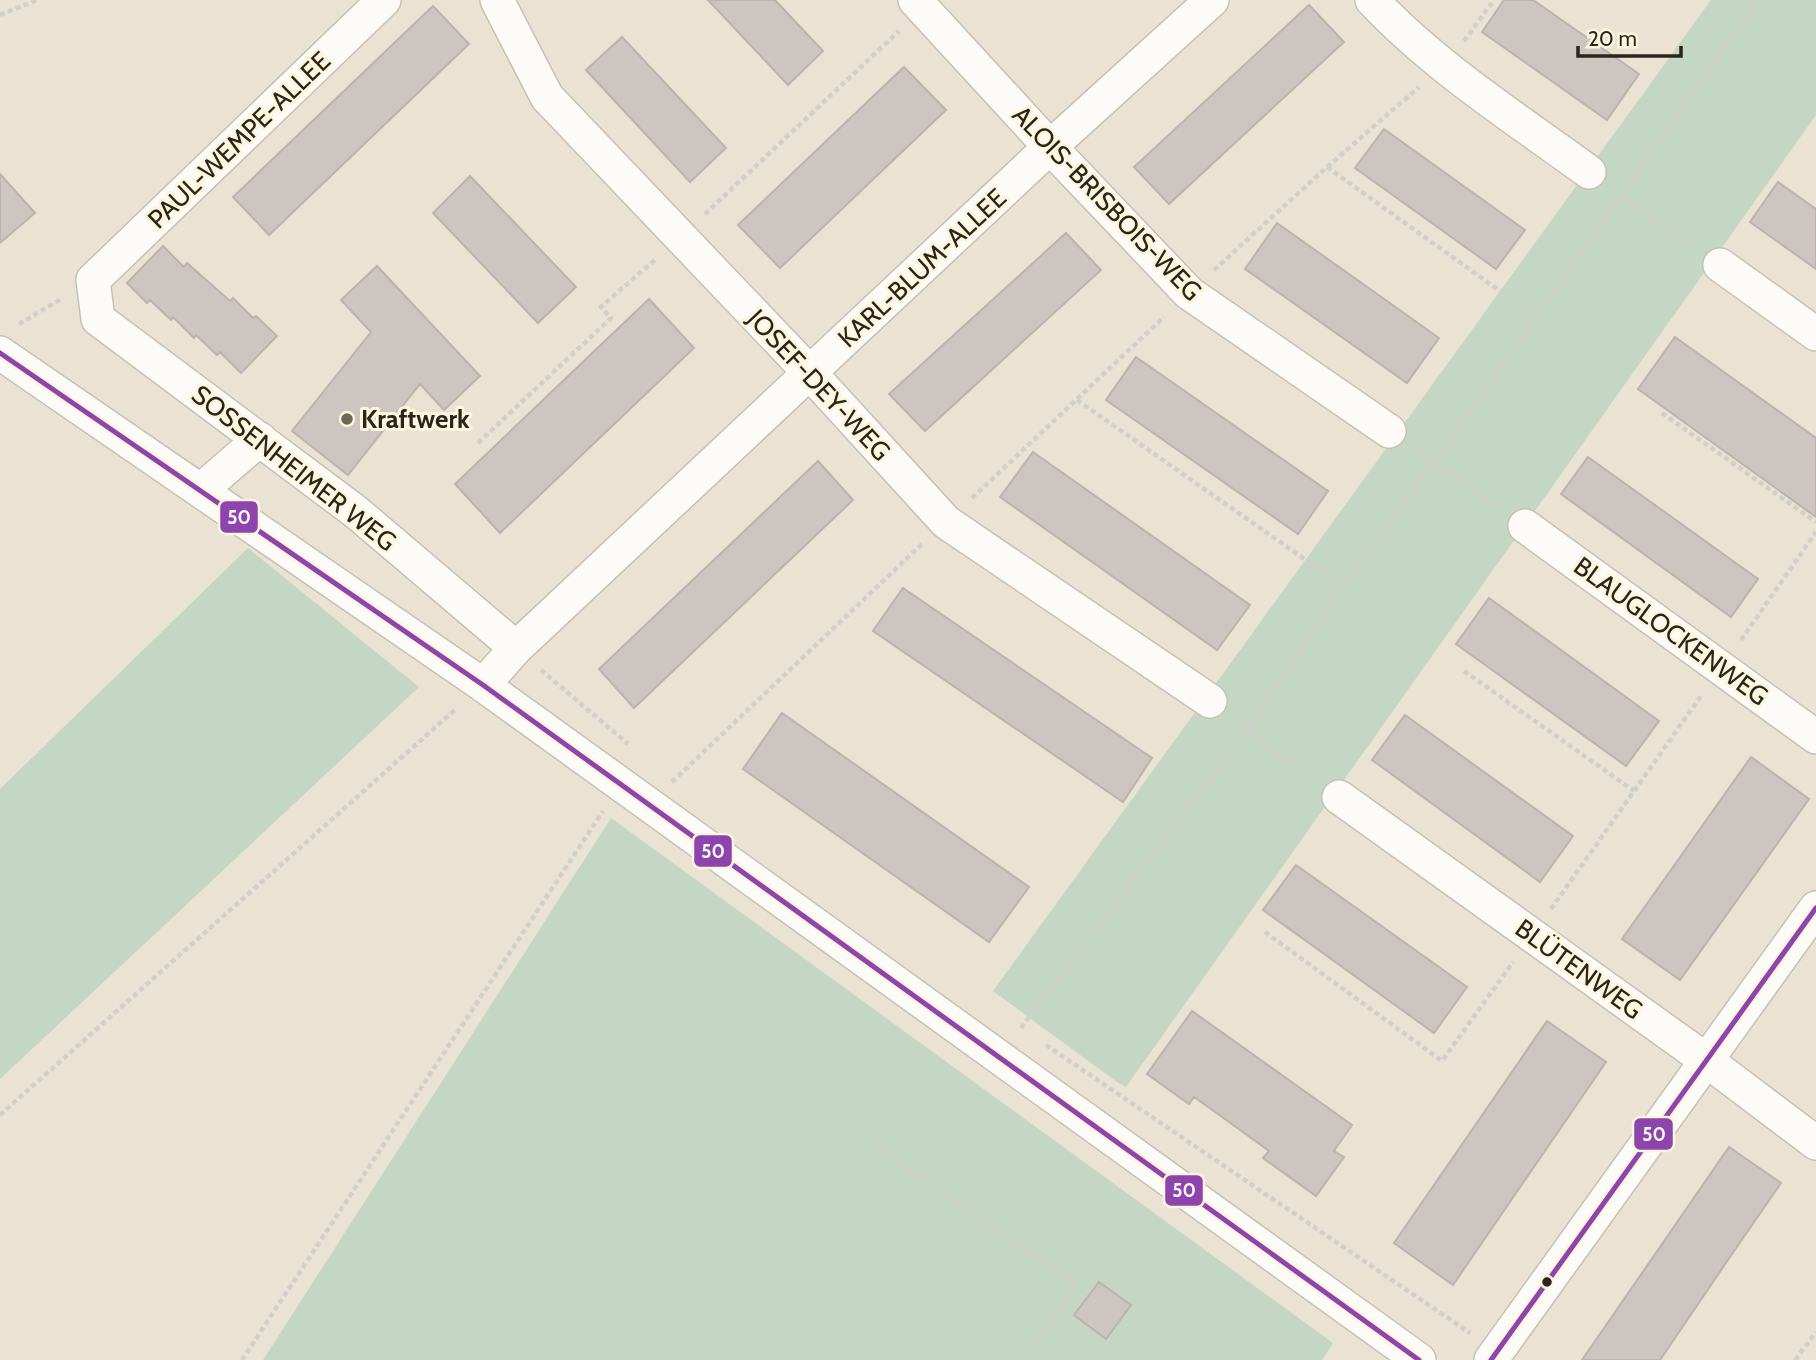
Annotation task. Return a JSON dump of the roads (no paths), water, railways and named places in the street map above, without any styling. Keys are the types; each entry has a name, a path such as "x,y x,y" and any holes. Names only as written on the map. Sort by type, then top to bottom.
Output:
{"street":[{"name":"PAUL-WEMPE-ALLEE","path":"93,280 384,0"},
{"name":"JOSEF-DEY-WEG","path":"497,0 547,97 810,373 946,522 1210,701"},
{"name":"ALOIS-BRISBOIS-WEG","path":"915,0 1189,293 1389,431"},
{"name":"KARL-BLUM-ALLEE","path":"483,685 516,648 1050,147 1212,0"},
{"path":"1372,0 1394,23 1445,66 1588,172"},
{"path":"1720,265 1816,334"},
{"name":"SOSSENHEIMER WEG","path":"93,280 98,319 356,512 516,648"},
{"path":"6,340 201,490 483,685 619,785 661,794 1419,1360"},
{"path":"201,490 260,439"},
{"name":"BLAUGLOCKENWEG","path":"1525,526 1816,737"},
{"name":"BLÜTENWEG","path":"1339,797 1706,1060 1816,1143"},
{"path":"1494,1356 1816,908"}],"place":[{"name":"Kraftwerk","path":"347,419"}]}
